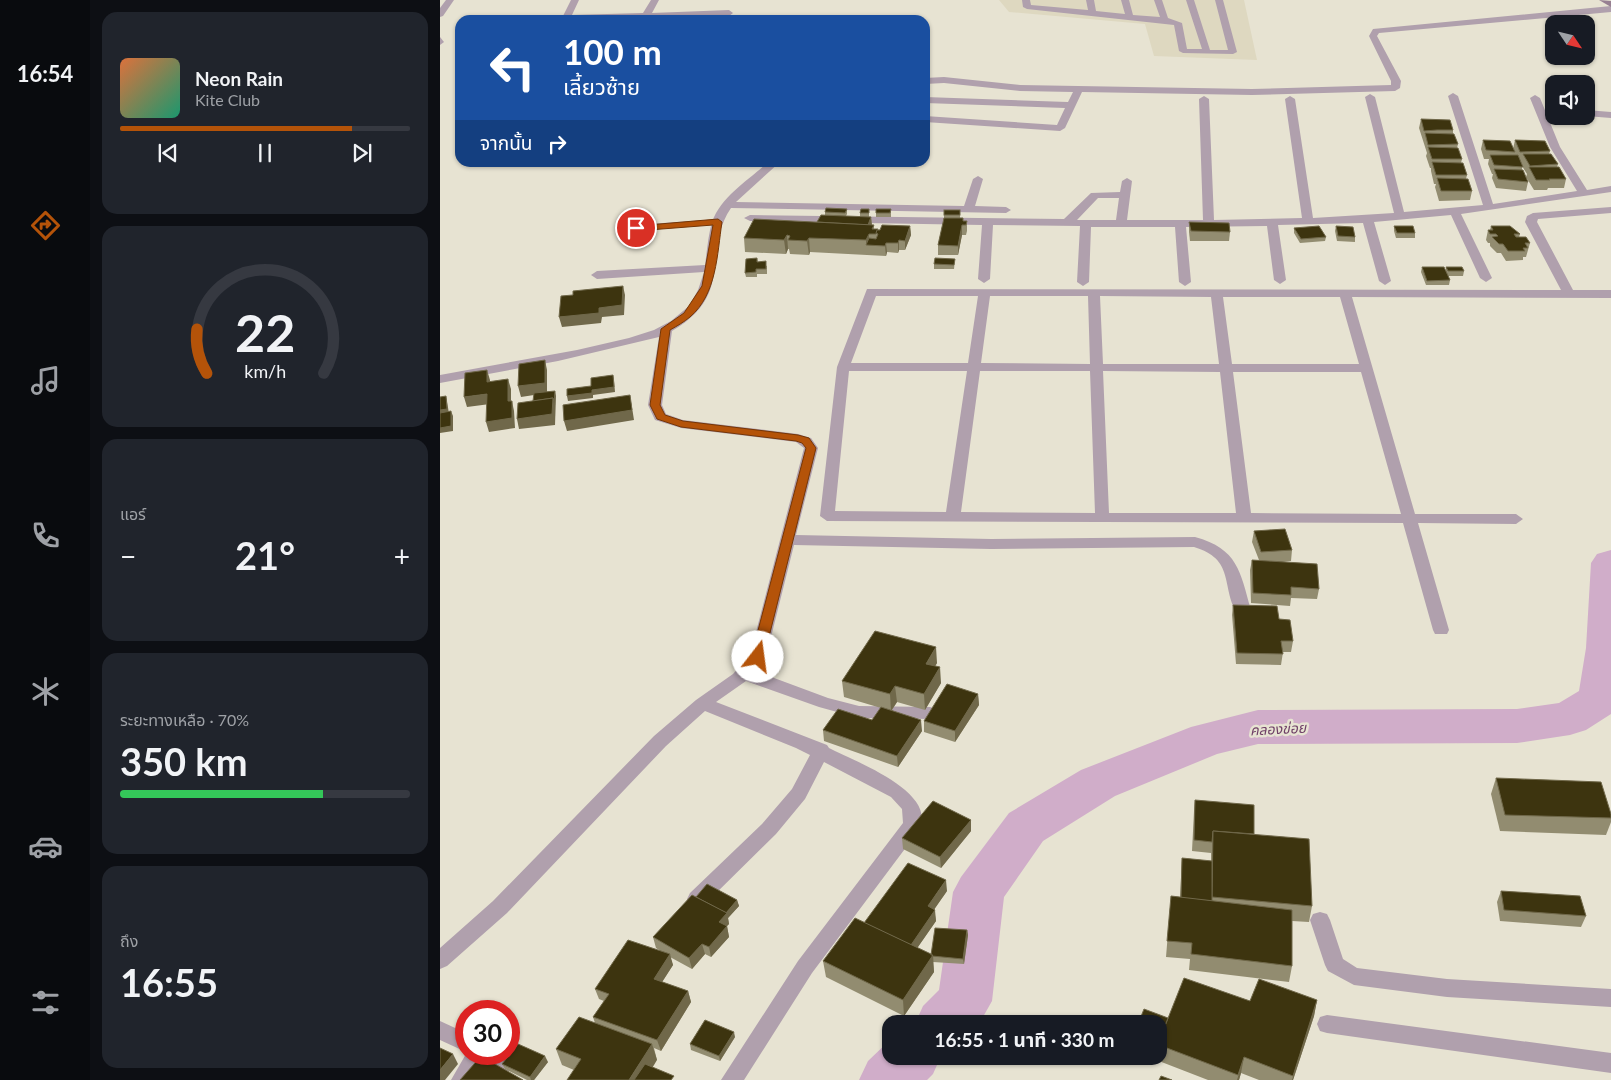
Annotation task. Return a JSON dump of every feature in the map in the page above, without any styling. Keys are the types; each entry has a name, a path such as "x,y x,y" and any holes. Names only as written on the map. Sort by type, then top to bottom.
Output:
{"main road":[{"path":"1603,0 1611,4"}],"street":[{"path":"440,14 450,0"},
{"path":"567,15 575,0"},
{"path":"647,15 655,0"},
{"path":"1582,2 1598,10"},
{"path":"930,81 944,80 1020,88 1252,92 1395,88 1396,81 1372,36 1376,31 1611,10"},
{"path":"674,15 729,13"},
{"path":"930,119 1060,128 1079,89"},
{"path":"1453,96 1489,208"},
{"path":"1370,97 1400,217"},
{"path":"1535,98 1555,147 1584,194"},
{"path":"1204,99 1209,223"},
{"path":"1290,99 1308,222"},
{"path":"930,100 1071,105"},
{"path":"1595,114 1610,117"},
{"path":"440,379 563,357 631,341 666,329 687,315 699,301 707,286 718,222 727,205 736,193 770,167"},
{"path":"970,209 978,179"},
{"path":"1121,224 1127,181"},
{"path":"750,218 1086,224 1272,223 1368,220 1489,208 1611,189"},
{"path":"1067,223 1095,195 1125,194"},
{"path":"727,205 1006,210"},
{"path":"1569,294 1531,222 1532,216 1611,210"},
{"path":"1455,212 1486,278"},
{"path":"1368,220 1384,281"},
{"path":"953,516 984,286 988,222"},
{"path":"1272,223 1280,280"},
{"path":"1083,282 1086,224"},
{"path":"1180,224 1185,282"},
{"path":"597,275 710,268"},
{"path":"1516,519 827,516 843,367 870,292 984,286 1094,293 1611,294"},
{"path":"1094,293 1102,517"},
{"path":"1217,293 1244,518"},
{"path":"1345,294 1441,630"},
{"path":"440,960 500,907 625,775 702,704 744,674 758,657 811,448 806,440 798,438 681,424 660,416 655,405 666,329"},
{"path":"843,367 1366,368"},
{"path":"788,540 991,544 1195,542 1210,545 1219,550 1228,560 1243,610"},
{"path":"744,674 825,703 859,712 930,713"},
{"path":"702,704 735,714 821,750 897,792 907,802 913,812 912,825 805,967 732,1080"},
{"path":"683,912 769,829 799,794 821,750"},
{"path":"1320,920 1335,965 1354,976 1447,988 1611,998"},
{"path":"1327,1024 1611,1063"},
{"path":"440,1030 455,1038"},
{"path":"462,1080 471,1065"}],"lane":[{"path":"1026,0 1027,7 1178,22 1183,52 1233,52 1219,0"},
{"path":"1060,0 1062,10"},
{"path":"1090,0 1092,13"},
{"path":"1125,0 1129,16"},
{"path":"1158,0 1165,20"},
{"path":"1190,0 1207,52"},
{"path":"636,228 718,222"}],"shaded area":[{"path":"999,0 1244,0 1257,60 1154,56 1145,24 1009,12"}],"building":[{"path":"1421,119 1450,120 1453,130 1424,131"},
{"path":"1425,133 1454,134 1458,144 1428,145"},
{"path":"1483,140 1510,141 1515,152 1486,150"},
{"path":"1515,140 1545,141 1550,151 1520,152"},
{"path":"1428,147 1458,148 1462,159 1432,159"},
{"path":"1523,154 1551,154 1558,164 1530,166"},
{"path":"1490,155 1518,155 1523,167 1494,165"},
{"path":"1432,162 1463,163 1467,175 1436,175"},
{"path":"1529,167 1559,167 1566,179 1536,180"},
{"path":"1494,169 1523,170 1528,182 1498,179"},
{"path":"1437,178 1468,179 1472,191 1441,191"},
{"path":"826,208 847,209 845,213 825,212"},
{"path":"861,209 869,209 869,213 860,213"},
{"path":"876,209 891,209 890,213 876,213"},
{"path":"944,210 960,210 960,215 944,215"},
{"path":"821,215 871,217 868,225 817,222"},
{"path":"944,218 963,218 963,221 967,221 966,225 962,225 958,246 938,245"},
{"path":"754,219 874,225 872,229 878,229 876,234 869,234 866,240 809,238 807,241 788,240 790,236 787,235 784,240 744,238"},
{"path":"1189,222 1229,223 1230,232 1191,231"},
{"path":"882,225 910,226 905,241 899,240 898,243 886,243 885,246 866,245 869,238 876,239 877,230 880,230"},
{"path":"1319,226 1326,237 1301,239 1294,228"},
{"path":"1336,226 1353,227 1355,237 1338,236"},
{"path":"1394,226 1413,226 1415,233 1397,233"},
{"path":"1491,226 1510,226 1520,234 1514,234 1516,237 1526,237 1530,243 1525,243 1528,248 1523,248 1525,251 1508,251 1503,244 1499,244 1492,237 1498,236 1490,234 1488,230 1493,230"},
{"path":"757,258 757,262 766,261 766,269 756,269 756,272 745,273 746,259"},
{"path":"935,258 955,259 954,265 934,264"},
{"path":"1422,267 1444,267 1450,280 1427,281"},
{"path":"1446,267 1462,267 1464,271 1448,271"},
{"path":"623,286 622,305 599,308 599,313 559,317 561,296 573,295 573,291"},
{"path":"545,360 545,383 518,386 519,364"},
{"path":"487,370 487,382 508,379 508,401 512,401 512,418 486,422 487,394 464,397 465,373"},
{"path":"613,375 614,387 592,390 592,393 567,396 567,389 591,386 591,378"},
{"path":"555,391 554,403 553,398 533,401 534,393"},
{"path":"630,395 632,410 564,421 563,405"},
{"path":"446,396 447,409 440,410 440,397"},
{"path":"553,398 552,414 517,419 518,403"},
{"path":"451,411 451,426 440,428 440,413"},
{"path":"1285,529 1292,550 1261,552 1254,531"},
{"path":"1252,560 1317,564 1319,589 1291,587 1291,595 1253,593"},
{"path":"1233,605 1277,606 1279,619 1290,620 1293,641 1281,641 1283,654 1237,653"},
{"path":"875,631 936,647 926,664 940,667 924,694 895,686 890,694 842,681"},
{"path":"947,684 978,694 955,731 924,721"},
{"path":"881,707 921,720 897,756 823,730 838,709 872,720"},
{"path":"1496,778 1601,782 1611,818 1505,815"},
{"path":"1195,800 1254,805 1254,834 1213,831 1212,842 1194,840"},
{"path":"933,801 971,820 940,857 902,838"},
{"path":"1213,831 1309,839 1312,906 1212,897"},
{"path":"1182,858 1212,861 1212,901 1181,898"},
{"path":"908,863 946,880 928,906 935,910 911,945 864,923"},
{"path":"707,884 737,900 726,913 696,897"},
{"path":"1501,891 1580,896 1586,916 1504,910"},
{"path":"692,895 727,913 719,922 727,926 709,947 702,944 689,958 653,937"},
{"path":"1171,896 1292,910 1292,966 1191,954 1192,943 1167,941"},
{"path":"855,918 933,955 903,1000 823,961"},
{"path":"935,928 967,930 963,959 931,955"},
{"path":"628,940 670,954 654,979 688,991 657,1040 593,1017 609,994 595,989"},
{"path":"1184,978 1250,1001 1259,979 1317,1000 1293,1076 1244,1057 1238,1075 1167,1048 1167,1021"},
{"path":"1144,1009 1160,1015 1142,1015"},
{"path":"579,1017 652,1044 629,1080 567,1080 581,1059 556,1049"},
{"path":"705,1020 734,1032 719,1056 690,1044"},
{"path":"520,1045 545,1056 530,1077 504,1065 520,1065"},
{"path":"440,1048 453,1054 440,1070"},
{"path":"645,1064 674,1076 671,1080 634,1080"},
{"path":"473,1065 497,1065 523,1080 460,1080"},
{"path":"1161,1076 1172,1080 1159,1080"}],"waterway":[{"name":"คลองข่อย","path":"952,1015 965,1001 979,892 1026,827 1098,783 1207,739 1258,727 1517,726 1570,718 1600,699 1608,648 1611,563"},
{"name":"คลองข่อย","path":"888,1080 904,1065"}],"route":[{"path":"636,228 718,222 707,286 699,301 687,315 666,329 655,405 660,416 681,424 798,438 806,440 811,448 758,657"}]}
